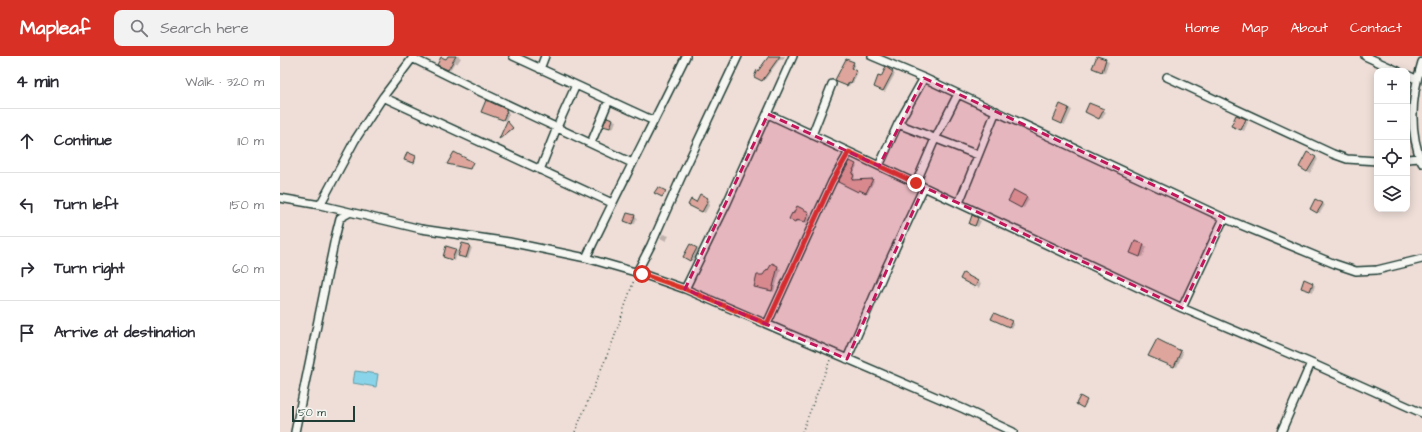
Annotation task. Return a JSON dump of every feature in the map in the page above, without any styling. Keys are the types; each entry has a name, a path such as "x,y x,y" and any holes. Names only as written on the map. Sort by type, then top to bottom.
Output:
{"street":[{"path":"513,56 654,121"},
{"path":"540,69 545,56"},
{"path":"586,258 612,202 686,56"},
{"path":"637,272 651,245 738,56"},
{"path":"685,289 727,204 794,56"},
{"path":"872,56 996,111 1224,218 1335,264 1356,271 1377,270 1422,259"},
{"path":"1365,56 1391,68"},
{"path":"320,205 355,140 383,97 413,57 481,92 632,163"},
{"path":"1410,159 1421,160 1414,133 1412,113 1416,79 1422,62"},
{"path":"1410,76 1416,79"},
{"path":"1168,77 1333,154 1347,159 1374,161"},
{"path":"879,166 898,124 924,78"},
{"path":"812,135 832,84"},
{"path":"540,170 576,85"},
{"path":"916,183 935,139 958,94"},
{"path":"383,97 612,202"},
{"path":"591,144 609,100"},
{"path":"959,204 996,111"},
{"path":"768,114 1182,308 1311,362 1422,413"},
{"path":"898,124 978,155"},
{"path":"767,324 832,182 849,152"},
{"path":"847,359 886,268 924,187"},
{"path":"280,198 320,205 421,229 509,242 586,258 637,272 685,289 964,409 1013,432"},
{"path":"295,432 335,238 340,218 349,213"},
{"path":"1182,308 1224,218"},
{"path":"1281,432 1311,362"}],"path":[{"path":"575,432 612,341 637,272"},
{"path":"802,432 833,353"}],"highlighted area":[{"path":"924,78 1224,218 1182,308 924,187 847,359 685,289 768,114 879,166"}],"water":[{"path":"355,371 378,374 376,387 353,383"}],"building":[{"path":"448,56 456,56 448,70 437,65 441,57 446,59"},
{"path":"769,56 780,56 762,81 754,77 757,70 758,71"},
{"path":"1097,56 1106,59 1102,72 1092,68"},
{"path":"846,59 854,62 851,68 856,71 851,83 849,82 847,86 835,80"},
{"path":"886,67 893,72 883,91 874,87 878,76 881,77"},
{"path":"486,100 506,109 507,111 503,120 481,112"},
{"path":"1089,103 1104,109 1099,119 1085,112"},
{"path":"1060,104 1069,108 1062,124 1053,120"},
{"path":"1236,115 1246,119 1241,130 1231,126"},
{"path":"607,117 613,119 610,128 603,126"},
{"path":"507,121 513,128 499,139"},
{"path":"407,152 416,156 414,163 404,160"},
{"path":"454,152 473,162 470,169 447,164"},
{"path":"1307,152 1316,157 1307,172 1299,167"},
{"path":"850,161 856,164 852,174 854,175 852,180 873,179 866,193 859,190 858,192 838,182"},
{"path":"658,187 666,191 662,197 654,193"},
{"path":"1014,190 1027,197 1021,208 1008,201"},
{"path":"700,194 708,198 702,212 688,205 691,199 696,202"},
{"path":"1315,199 1323,203 1317,213 1310,209"},
{"path":"797,206 809,212 805,222 796,220 795,222 789,219"},
{"path":"627,213 635,215 632,224 624,221"},
{"path":"972,215 978,218 975,226 969,224"},
{"path":"1135,241 1144,244 1140,257 1130,253"},
{"path":"462,243 470,245 466,258 458,256"},
{"path":"690,244 697,248 690,261 683,257"},
{"path":"446,246 456,249 452,260 443,257"},
{"path":"772,263 778,266 772,291 754,287 757,275 763,275"},
{"path":"963,273 978,281 975,287 960,279"},
{"path":"1304,279 1313,283 1310,291 1301,288"},
{"path":"994,313 1012,321 1009,327 991,319"},
{"path":"1157,339 1181,351 1174,367 1148,356"},
{"path":"1080,396 1087,400 1083,408 1076,404"}],"route":[{"path":"642,274 685,289 767,324 832,182 849,152 916,183"}]}
